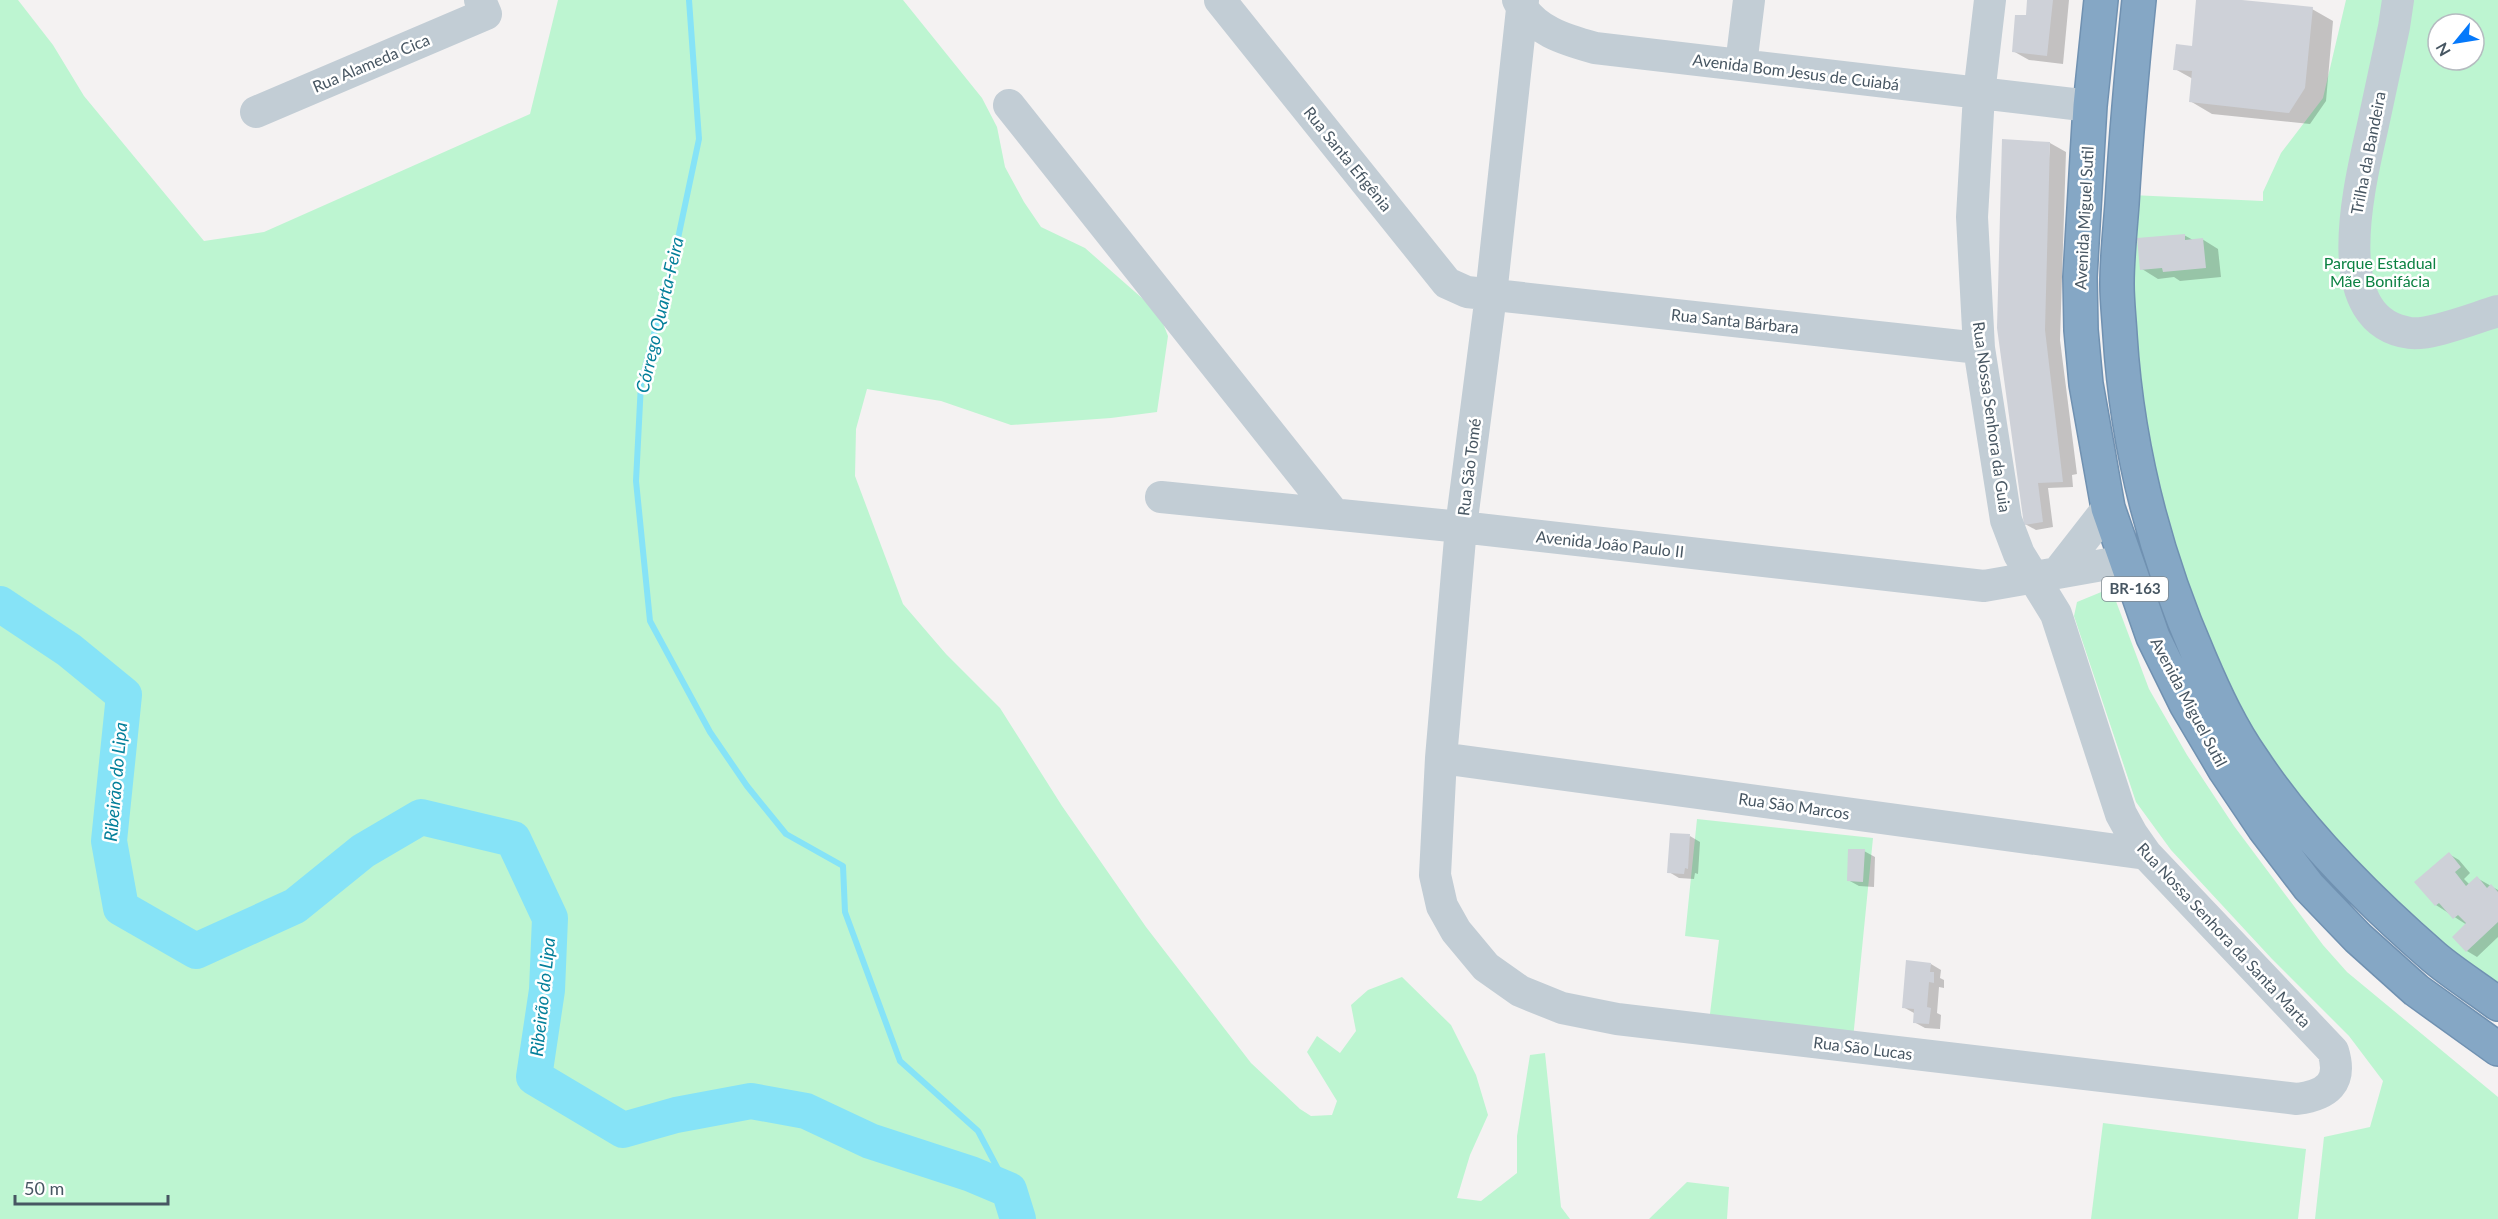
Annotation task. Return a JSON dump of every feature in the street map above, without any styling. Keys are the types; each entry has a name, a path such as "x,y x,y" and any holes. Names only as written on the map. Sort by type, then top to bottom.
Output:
{"highway":[{"name":"Avenida Miguel Sutil","path":"2102,0 2090,106 2080,277 2081,330 2086,384 2108,508 2153,637 2186,704 2225,770 2264,828 2309,887 2358,938 2416,990 2498,1049"},
{"name":"Avenida Miguel Sutil","path":"2139,0 2128,114 2117,285 2123,383 2133,448 2149,516 2167,575 2218,699 2252,759 2293,814 2336,864 2387,915 2436,958 2498,1004"}],"street":[{"name":"Rua Santa Efigênia","path":"1220,0 1447,284 1467,292 1491,295"},
{"path":"1741,65 1749,0"},
{"name":"Rua Nossa Senhora da Guia","path":"1990,0 1979,94 1972,217 1979,348 2008,526 2045,575"},
{"name":"Trilha da Bandeira","path":"2398,0 2355,205 2354,238 2360,290 2371,312 2387,326 2411,333 2436,329 2498,310"},
{"name":"Rua São Tomé","path":"1456,931 1442,906 1435,875 1442,758 1461,527 1491,295 1521,3"},
{"name":"Avenida Bom Jesus de Cuiabá","path":"1521,3 1539,24 1557,37 1595,48 2090,106"},
{"name":"Rua Alameda Cica","path":"256,112 483,7"},
{"path":"1009,105 1334,514"},
{"name":"Rua Santa Bárbara","path":"1491,295 1979,348"},
{"name":"Avenida João Paulo II","path":"1161,497 1461,527 1984,586 2125,561"},
{"path":"2045,575 2108,508"},
{"name":"Rua Nossa Senhora da Santa Marta","path":"2045,575 2121,814 2132,834 2146,854 2333,1051 2337,1073 2333,1083 2312,1097 2297,1099"},
{"name":"Rua São Marcos","path":"1442,758 2146,854"},
{"name":"Rua São Lucas","path":"1456,931 1486,967 1520,991 1573,1011 1617,1019 2297,1099"}],"green space":[{"path":"0,0 18,0 53,45 84,96 204,241 264,232 530,114 558,0 903,0 982,98 997,127 1005,167 1041,227 1085,248 1159,313 1168,336 1157,412 1111,418 1011,425 941,401 867,389 856,429 855,476 903,604 946,654 1000,708 1062,806 1146,927 1251,1063 1300,1109 1311,1116 1332,1115 1337,1101 1307,1052 1317,1036 1340,1053 1356,1031 1351,1005 1368,990 1402,977 1451,1025 1476,1075 1488,1115 1470,1155 1457,1198 1481,1201 1517,1173 1517,1136 1530,1055 1545,1053 1561,1207 1570,1219 0,1219"},
{"name":"Parque Estadual Mãe Bonifácia","path":"2346,0 2498,0 2498,989 2416,925 2348,861 2261,750 2211,656 2172,560 2124,301 2131,195 2263,201 2263,192 2281,153 2323,98"},
{"path":"2111,588 2149,689 2187,755 2234,826 2323,945 2347,972 2498,1097 2498,1219 2315,1219 2324,1137 2370,1127 2383,1081 2349,1036 2272,959 2171,850 2136,802 2074,616 2077,602"},
{"path":"1697,819 1873,838 1853,1039 1709,1022 1719,940 1685,936"},
{"path":"2103,1123 2306,1149 2298,1219 2091,1219"},
{"path":"1687,1182 1729,1187 1727,1219 1649,1219"}],"building":[{"path":"2027,0 2053,0 2047,56 2012,52 2015,15 2026,15"},
{"path":"2196,0 2242,0 2313,7 2305,88 2289,113 2189,102 2192,71 2173,70 2176,44 2192,46"},
{"path":"2002,139 2050,142 2045,330 2063,482 2038,483 2043,522 2024,525 1997,328"},
{"path":"2185,234 2185,240 2203,238 2206,268 2163,272 2162,268 2140,270 2137,238"},
{"path":"1670,833 1690,834 1688,869 1685,868 1684,874 1667,873"},
{"path":"1848,849 1865,849 1863,882 1847,881"},
{"path":"2449,852 2461,867 2455,872 2466,886 2477,876 2487,888 2491,884 2498,892 2498,922 2466,952 2452,937 2466,923 2458,915 2453,919 2439,903 2435,906 2414,882"},
{"path":"1906,960 1931,963 1930,972 1934,972 1934,983 1929,982 1927,1007 1931,1008 1929,1024 1913,1023 1914,1009 1902,1008"}],"waterway":[{"name":"Córrego Quarta-Feira","path":"689,0 699,139 673,262 641,383 636,481 650,621 710,732 747,786 786,834 843,866 845,912 900,1061 978,1131 1009,1190"},
{"name":"Ribeirão do Lipa","path":"0,604 69,650 124,695 109,841 121,908 196,951 295,906 363,851 421,817 513,839 550,918 547,990 534,1077 623,1130 676,1115 751,1101 806,1111 870,1141 971,1174 1009,1190 1018,1219"}]}
